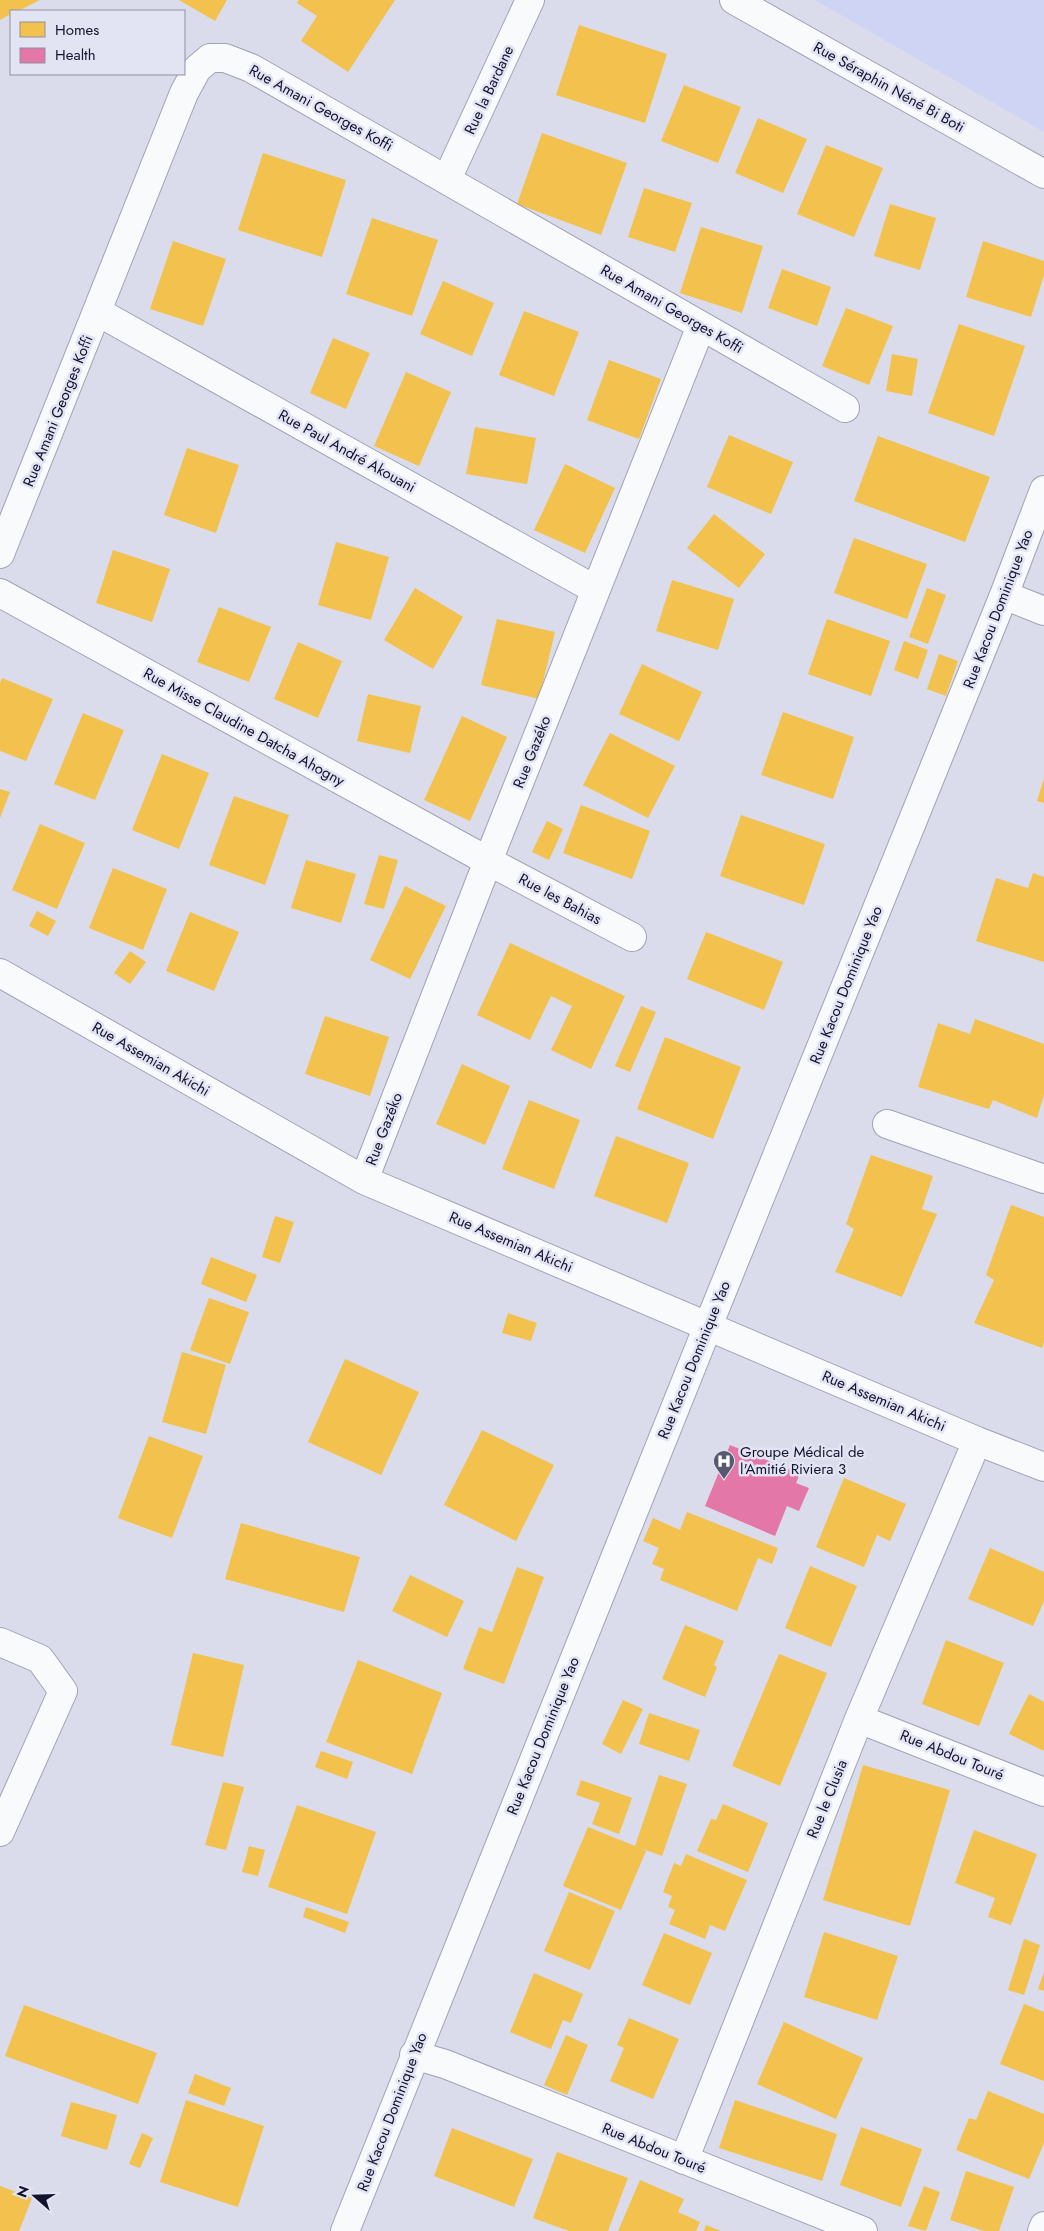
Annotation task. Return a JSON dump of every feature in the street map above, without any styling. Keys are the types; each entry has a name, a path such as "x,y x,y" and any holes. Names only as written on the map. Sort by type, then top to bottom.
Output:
{"street":[{"name":"Rue la Bardane","path":"447,179 530,0"},
{"name":"Rue Séraphin Néné Bi Boti","path":"734,0 1044,174"},
{"name":"Rue Amani Georges Koffi","path":"0,554 184,93 197,69 210,58 225,58 251,68 845,408"},
{"name":"Rue Paul André Akouani","path":"98,312 596,590"},
{"name":"Rue Gazéko","path":"364,1180 488,861 701,326"},
{"name":"Rue Kacou Dominique Yao","path":"345,2231 414,2054 1004,595 1044,490"},
{"name":"Rue Misse Claudine Datcha Ahogny","path":"0,593 488,861"},
{"path":"1004,595 1044,611"},
{"name":"Rue les Bahias","path":"488,861 632,937"},
{"name":"Rue Assemian Akichi","path":"0,973 364,1180 977,1441 1044,1467"},
{"path":"887,1124 1044,1179"},
{"name":"Rue le Clusia","path":"684,2160 859,1718 977,1441"},
{"path":"0,1642 40,1659 63,1690 0,1832"},
{"name":"Rue Abdou Touré","path":"859,1718 1044,1792"},
{"name":"Rue Abdou Touré","path":"414,2054 444,2064 863,2231"},
{"path":"1042,2231 1044,2226"}],"shaded area":[{"path":"815,0 1044,0 1044,132"}],"building: Homes":[{"path":"0,0 40,0 20,10 10,10 10,15 0,20"},
{"path":"179,0 227,0 215,21"},
{"path":"299,0 395,0 348,72 301,41 317,16 297,3"},
{"path":"579,25 667,54 645,123 556,95"},
{"path":"684,85 741,107 718,163 661,141"},
{"path":"758,118 807,139 783,193 735,173"},
{"path":"542,133 627,163 601,235 517,204"},
{"path":"826,145 883,168 854,237 797,214"},
{"path":"263,153 346,180 322,257 238,230"},
{"path":"644,188 692,203 675,252 628,237"},
{"path":"890,204 936,218 920,270 874,256"},
{"path":"372,218 438,240 412,316 346,294"},
{"path":"701,227 763,246 742,313 680,293"},
{"path":"173,241 226,259 203,326 150,309"},
{"path":"983,241 1044,261 1044,275 1031,317 966,297"},
{"path":"782,269 831,287 817,326 768,308"},
{"path":"443,281 494,303 472,356 420,334"},
{"path":"846,308 893,326 869,385 822,366"},
{"path":"524,311 579,332 554,396 499,375"},
{"path":"959,324 1025,346 994,436 928,413"},
{"path":"333,338 370,353 346,409 310,393"},
{"path":"892,354 918,359 912,396 886,391"},
{"path":"609,360 661,379 639,439 587,420"},
{"path":"406,372 451,392 419,466 374,446"},
{"path":"475,427 536,438 527,484 466,474"},
{"path":"729,435 793,462 771,514 707,487"},
{"path":"878,436 990,477 965,542 854,501"},
{"path":"187,448 239,465 216,533 164,515"},
{"path":"565,464 615,488 585,553 534,530"},
{"path":"714,514 765,554 739,588 687,548"},
{"path":"854,538 927,564 907,619 834,593"},
{"path":"336,542 389,557 371,620 318,605"},
{"path":"113,550 170,569 152,622 96,603"},
{"path":"672,580 734,599 718,650 656,631"},
{"path":"415,588 463,617 433,669 384,640"},
{"path":"927,588 946,595 928,644 909,637"},
{"path":"219,607 271,627 249,682 197,662"},
{"path":"497,619 555,632 539,699 481,685"},
{"path":"827,619 890,641 871,696 808,674"},
{"path":"904,641 928,650 918,679 894,670"},
{"path":"298,642 342,661 318,718 274,699"},
{"path":"939,654 958,661 946,696 927,689"},
{"path":"642,664 702,692 679,741 619,714"},
{"path":"2,678 53,699 26,761 0,751 0,683"},
{"path":"368,694 421,706 410,753 357,741"},
{"path":"783,712 854,737 833,799 761,775"},
{"path":"83,713 124,730 95,800 54,784"},
{"path":"462,716 507,737 470,821 424,800"},
{"path":"610,733 675,766 648,818 583,785"},
{"path":"162,754 209,773 179,849 132,830"},
{"path":"1044,778 1044,803 1037,801"},
{"path":"0,789 10,792 0,818"},
{"path":"234,796 289,815 265,885 209,865"},
{"path":"581,805 650,831 632,879 563,853"},
{"path":"741,815 825,844 804,905 720,876"},
{"path":"547,821 563,829 549,860 532,852"},
{"path":"40,824 85,843 57,909 12,890"},
{"path":"379,855 398,860 384,909 364,904"},
{"path":"306,860 356,874 341,923 291,908"},
{"path":"113,868 167,889 143,950 89,928"},
{"path":"1033,873 1044,877 1044,962 976,941 996,878 1028,888"},
{"path":"405,886 446,906 410,979 370,960"},
{"path":"37,911 56,921 48,936 29,926"},
{"path":"190,912 239,932 214,991 166,971"},
{"path":"706,932 783,962 764,1010 687,979"},
{"path":"510,943 625,996 591,1069 551,1050 572,1006 551,996 530,1040 477,1015"},
{"path":"130,951 146,962 130,984 114,973"},
{"path":"641,1006 656,1012 630,1072 615,1066"},
{"path":"325,1016 389,1037 370,1096 305,1074"},
{"path":"975,1019 1044,1044 1044,1095 1037,1118 993,1100 989,1109 918,1087 938,1023 970,1034"},
{"path":"665,1037 741,1067 713,1139 637,1109"},
{"path":"462,1064 510,1086 485,1145 436,1124"},
{"path":"529,1100 580,1120 554,1189 502,1169"},
{"path":"616,1136 689,1163 667,1223 594,1196"},
{"path":"871,1155 933,1176 922,1209 937,1214 902,1297 835,1272 854,1229 846,1224"},
{"path":"1011,1205 1044,1217 1044,1342 1042,1348 974,1323 994,1280 986,1275"},
{"path":"275,1216 294,1222 280,1263 262,1257"},
{"path":"211,1257 257,1275 246,1302 201,1284"},
{"path":"209,1298 249,1312 230,1364 190,1350"},
{"path":"508,1313 537,1323 531,1341 502,1333"},
{"path":"182,1352 226,1365 206,1434 162,1422"},
{"path":"345,1359 419,1392 381,1475 308,1442"},
{"path":"482,1430 554,1465 516,1541 444,1505"},
{"path":"149,1436 203,1456 172,1538 118,1518"},
{"path":"844,1478 906,1504 890,1541 877,1535 864,1567 816,1547"},
{"path":"687,1512 778,1548 772,1564 758,1558 737,1611 660,1580 664,1569 652,1564 659,1548 643,1541 653,1518 680,1530"},
{"path":"241,1523 360,1557 344,1612 225,1579"},
{"path":"990,1548 1044,1572 1044,1601 1033,1626 968,1599"},
{"path":"810,1566 857,1586 831,1647 785,1628"},
{"path":"517,1567 544,1577 504,1684 463,1669 479,1627 492,1632"},
{"path":"410,1575 464,1601 447,1637 392,1611"},
{"path":"685,1625 724,1641 714,1665 717,1667 705,1697 662,1679"},
{"path":"946,1640 1004,1663 979,1726 922,1704"},
{"path":"193,1653 244,1665 223,1757 171,1745"},
{"path":"779,1654 827,1673 780,1786 732,1766"},
{"path":"358,1660 442,1693 412,1774 326,1742"},
{"path":"1029,1694 1044,1702 1044,1751 1009,1734"},
{"path":"623,1700 643,1709 621,1754 602,1744"},
{"path":"649,1713 700,1730 689,1761 639,1744"},
{"path":"321,1751 353,1762 347,1779 315,1767"},
{"path":"863,1765 950,1790 910,1926 823,1900"},
{"path":"659,1775 687,1784 662,1856 640,1848 646,1851 621,1910 563,1886 588,1827 635,1846"},
{"path":"581,1780 632,1798 619,1834 592,1824 600,1803 576,1795"},
{"path":"223,1782 244,1787 226,1850 205,1845"},
{"path":"723,1804 768,1823 748,1872 697,1851 711,1819 716,1820"},
{"path":"297,1805 376,1832 347,1914 268,1887"},
{"path":"974,1830 1037,1854 1011,1925 988,1917 995,1898 955,1883"},
{"path":"249,1846 265,1850 258,1876 242,1872"},
{"path":"686,1854 747,1880 725,1931 710,1925 705,1939 669,1924 675,1910 668,1907 672,1896 663,1892 674,1863 681,1866"},
{"path":"569,1892 615,1911 590,1970 544,1951"},
{"path":"306,1907 349,1922 345,1933 303,1917"},
{"path":"824,1932 898,1956 877,2020 804,1997"},
{"path":"664,1933 712,1953 690,2005 642,1985"},
{"path":"1024,1939 1040,1945 1024,1995 1008,1990"},
{"path":"1044,1972 1044,1991 1038,1989"},
{"path":"534,1973 583,1994 571,2023 563,2020 551,2049 510,2032"},
{"path":"1024,2004 1044,2012 1044,2081 1000,2064"},
{"path":"24,2005 157,2053 138,2104 5,2056"},
{"path":"629,2018 679,2039 653,2099 610,2081 624,2048 617,2045"},
{"path":"784,2022 863,2058 836,2119 757,2084"},
{"path":"566,2035 588,2045 567,2095 544,2085"},
{"path":"195,2074 231,2088 224,2106 188,2093"},
{"path":"988,2091 1044,2114 1044,2143 1029,2179 956,2150 969,2118 976,2120"},
{"path":"186,2100 264,2126 238,2207 160,2182"},
{"path":"735,2100 837,2134 822,2181 719,2148"},
{"path":"71,2102 117,2115 107,2150 61,2136"},
{"path":"861,2127 922,2149 901,2207 840,2185"},
{"path":"452,2128 533,2159 514,2207 434,2176"},
{"path":"142,2133 153,2138 140,2168 129,2164"},
{"path":"557,2152 628,2178 608,2231 569,2231 533,2218"},
{"path":"966,2171 1014,2187 999,2231 984,2231 950,2220"},
{"path":"640,2180 684,2199 678,2212 700,2222 696,2231 618,2231"},
{"path":"0,2186 32,2198 19,2231 0,2231"},
{"path":"924,2186 940,2192 926,2231 908,2226"},
{"path":"706,2225 721,2231 704,2231"}],"building: Health":[{"path":"730,1445 800,1474 796,1483 809,1488 799,1511 787,1506 775,1536 705,1506"}],"place":[{"name":"Groupe Médical de l'Amitié Riviera 3","path":"724,1480"}]}
